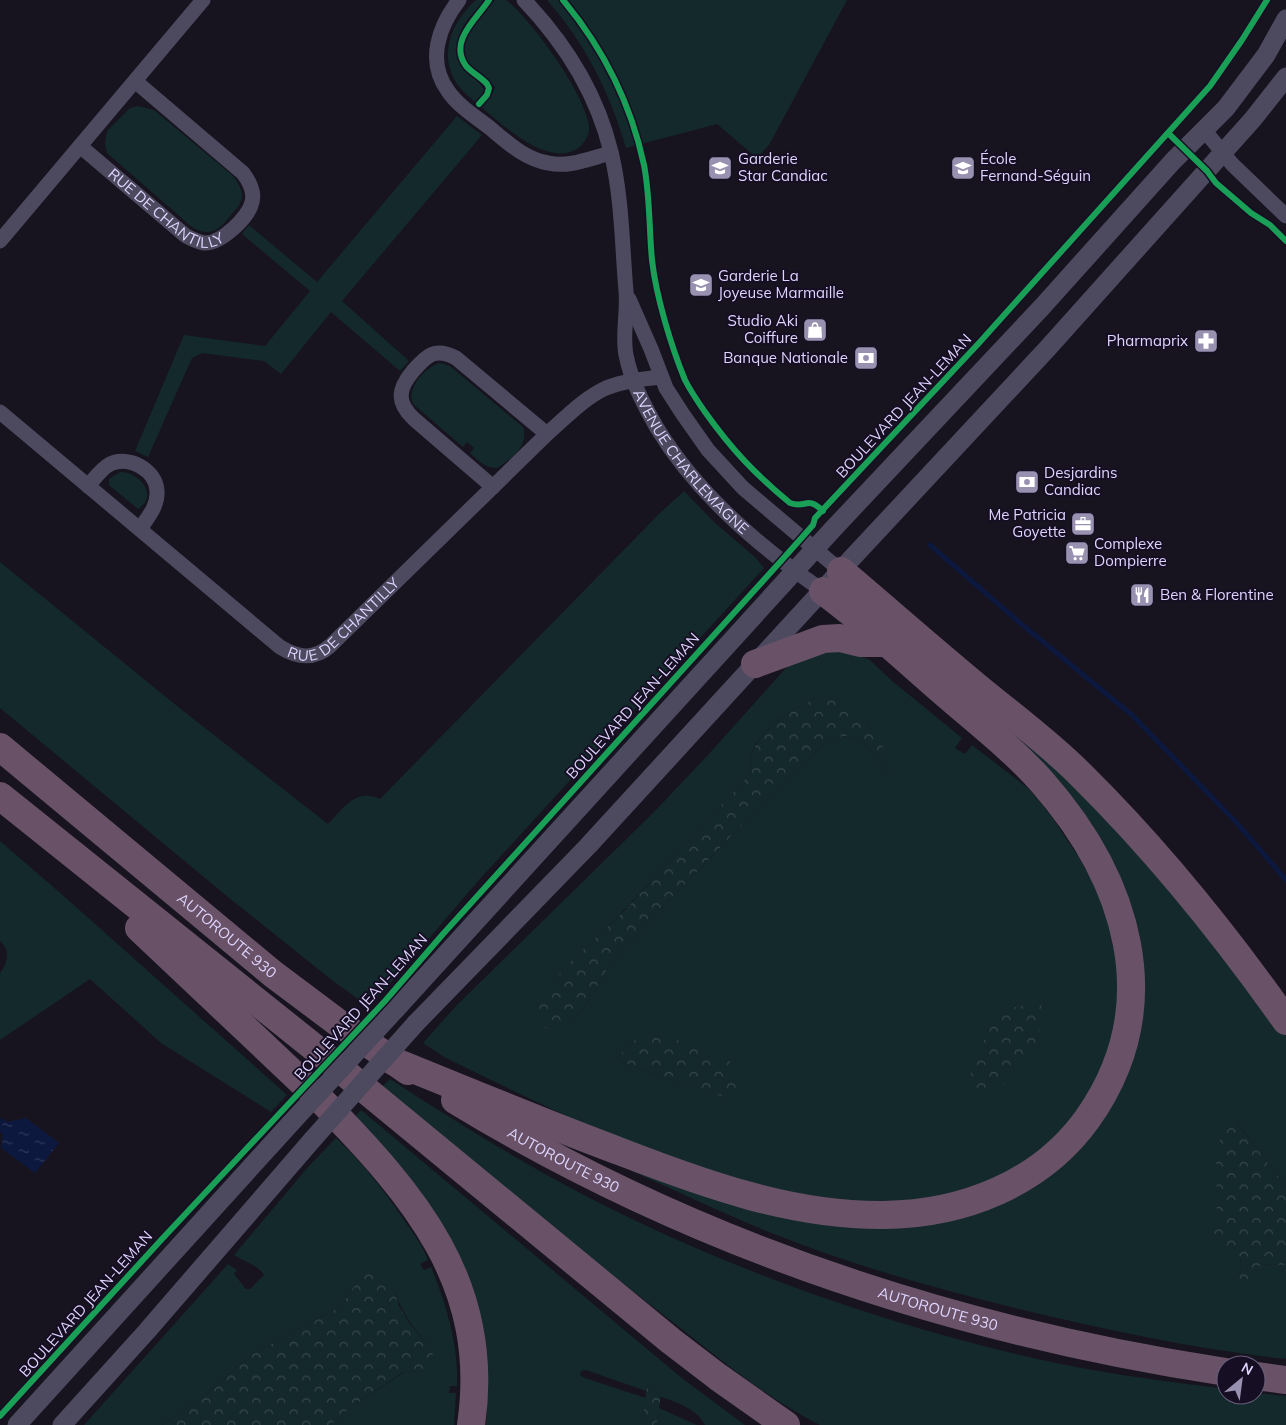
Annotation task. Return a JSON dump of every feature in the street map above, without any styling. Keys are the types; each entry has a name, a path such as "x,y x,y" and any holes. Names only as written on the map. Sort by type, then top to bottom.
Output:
{"highway":[{"path":"393,1061 606,1147 684,1176 742,1194 817,1210 883,1215 929,1211 957,1206 996,1193 1020,1180 1045,1163 1068,1142 1089,1117 1108,1084 1121,1051 1130,1013 1132,988 1127,945 1110,888 1090,850 1066,813 1040,780 1011,752 886,643 832,581"},
{"path":"832,581 1054,751 1096,790 1155,852 1200,905 1286,1021"},
{"path":"755,664 823,639 840,638 860,643 886,643"},
{"name":"AUTOROUTE 930","path":"0,747 273,974 393,1061 485,1118 592,1177 692,1224 798,1266 893,1298 1008,1330 1118,1354 1216,1370"},
{"path":"0,796 322,1101 363,1143 406,1195 440,1245 455,1280 466,1314 474,1373 471,1425"},
{"path":"0,796 316,1049 670,1341 786,1425"},
{"path":"1266,1377 1286,1380"}],"street":[{"path":"0,241 203,0"},
{"path":"459,0 443,24 437,50 441,78 447,90 456,100 514,147 535,160 549,164 561,164 611,153"},
{"name":"AVENUE CHARLEMAGNE","path":"524,0 555,36 580,73 599,115 611,153 619,201 626,293 626,353 634,380 647,412 688,473 730,516 796,572 832,581"},
{"name":"BOULEVARD JEAN-LEMAN","path":"17,1425 815,549 1036,313 1173,161 1226,108 1259,65 1286,19"},
{"path":"62,1425 147,1332 312,1139 416,1024 556,880 1047,349 1253,119 1286,77"},
{"name":"RUE DE CHANTILLY","path":"80,146 186,236 192,239 203,243 219,239 228,234 248,211 253,195 251,186 243,173 135,81"},
{"path":"1205,131 1232,164 1286,216"},
{"name":"AVENUE CHARLEMAGNE","path":"626,293 670,396 708,450 752,496 815,549 832,581"},
{"path":"493,487 412,418 406,410 402,400 402,387 422,360 437,352 449,354 456,358 547,434"},
{"name":"RUE DE CHANTILLY","path":"0,412 280,647 290,653 307,657 323,652 330,646 547,434 584,402 597,393 615,385 634,380 661,377"},
{"path":"88,486 101,472 116,462 126,461 145,469 153,477 157,491 154,509 140,529"}],"green space":[{"path":"476,0 483,0 463,27 458,38 456,50 462,67 484,90 475,102 453,78 448,54 453,30 459,19"},
{"path":"495,0 506,0 529,23 568,77 578,95 585,112 589,133 582,145 577,149 565,153 552,153 539,148 513,133 481,107 493,93 495,87 471,67 465,58 465,40 475,22"},
{"path":"547,0 847,0 769,145 757,158 717,124 626,148 620,128 595,70 561,16"},
{"path":"138,106 154,110 232,175 237,182 242,195 241,201 227,220 214,231 204,232 192,227 107,153 105,145 108,130 130,108"},
{"path":"457,116 482,135 342,301 409,361 400,371 331,312 281,374 264,361 202,353 192,358 148,457 135,451 184,335 265,346 310,291 242,234 249,225 317,282"},
{"path":"440,363 450,366 523,427 524,440 518,451 497,468 489,467 479,461 470,453 474,448 467,442 463,447 413,404 412,391 418,379 428,369"},
{"path":"120,472 127,473 140,480 147,492 144,504 138,509 109,485 109,479"},
{"path":"684,491 714,522 756,558 764,568 478,881 397,976 368,1006 333,981 228,897 0,708 0,562 182,710 328,824 345,806 357,798 371,796 380,799 659,514"},
{"path":"840,651 870,660 891,680 962,738 955,748 965,754 972,745 1029,789 1049,813 1078,856 1100,894 1112,934 1120,982 1117,1021 1107,1059 1092,1091 1055,1139 1029,1160 968,1192 896,1202 859,1202 813,1197 718,1174 609,1136 444,1057 423,1043 456,1006 654,812 785,669 804,658","holes":["816,698 832,700 845,707 868,726 886,752 891,776 864,743 849,736 836,737 818,749 614,958 581,1012 571,1022 552,983 640,893 751,773 752,753 762,736 798,707","635,1040 738,1101 654,1074 615,1059"]},
{"path":"816,698 832,700 842,704 862,720 872,731 887,754 891,766 891,776 864,743 849,736 836,737 818,749 614,958 581,1012 571,1022 558,1030 548,1029 540,1025 537,1017 539,1006 552,983 568,964 623,912 751,773 752,754 762,737 798,707"},
{"path":"982,703 1105,810 1265,1007 1286,1037 1286,1187 1236,1121 1217,1145 1217,1229 1241,1257 1239,1283 1260,1264 1286,1265 1286,1359 1186,1345 1121,1332 1023,1310 928,1285 804,1246 632,1171 634,1165 946,1219 1104,1115 1135,924"},
{"path":"0,841 287,1095 271,1112 161,1043 90,979 0,1040 0,973 5,965 7,953 0,941"},
{"path":"1041,1004 1041,1026 1029,1057 1003,1085 979,1105 972,1084 971,1068 975,1055 988,1032 1005,1012 1020,1006"},
{"path":"662,1034 731,1062 739,1102 615,1059 635,1040"},
{"path":"390,1079 437,1110 534,1168 584,1195 640,1223 757,1273 877,1316 1000,1350 1102,1372 1216,1388 1216,1405 1266,1405 1266,1394 1286,1396 1286,1425 820,1425 801,1415 745,1378 564,1236 382,1087"},
{"path":"361,1110 683,1379 745,1425 705,1425 692,1410 661,1397 661,1393 647,1385 646,1391 586,1370 581,1371 580,1375 646,1398 642,1425 486,1425 487,1384 484,1346 477,1309 465,1271 353,1119"},
{"path":"1235,1120 1286,1187 1286,1265 1260,1264 1256,1283 1239,1283 1241,1257 1227,1257 1207,1237 1217,1229 1216,1145"},
{"path":"336,1138 355,1157 389,1198 414,1235 428,1260 420,1264 424,1270 431,1267 442,1295 454,1340 457,1386 450,1386 449,1393 456,1393 454,1425 330,1425 351,1407 404,1372 421,1371 430,1347 409,1321 394,1290 359,1279 341,1306 254,1353 203,1397 162,1425 84,1425 228,1264 237,1270 234,1274 246,1289 250,1289 264,1275 254,1266 234,1255 308,1167"},
{"path":"367,1273 383,1279 394,1290 399,1306 410,1324 430,1347 433,1355 430,1366 421,1371 403,1372 351,1407 330,1425 162,1425 203,1397 254,1353 341,1306 359,1279"},
{"path":"647,1385 661,1393 657,1425 642,1425"},
{"path":"659,1408 697,1425 657,1425"}],"water":[{"path":"2,1118 7,1122 26,1118 59,1143 35,1173 1,1148 3,1134 0,1132 0,1120"}],"waterway":[{"path":"930,545 1019,622 1132,715 1236,822 1286,880"}],"cycle path":[{"path":"479,104 487,95 489,88 485,82 466,66 461,57 460,48 466,31 489,0"},
{"path":"563,0 591,37 603,57 614,78 631,120 646,177 652,260 657,289 669,337 685,380 715,426 744,461 766,482 790,503 800,505 810,503 823,511"},
{"path":"0,1416 162,1239 385,1001 443,934 781,561 813,525 815,518 979,343 1210,86 1267,0"},
{"path":"1168,133 1207,171 1216,183 1251,213 1270,225 1286,241"}],"place":[{"name":"Garderie Star Candiac","path":"720,168"},
{"name":"École Fernand-Séguin","path":"963,168"},
{"name":"Garderie La Joyeuse Marmaille","path":"701,285"},
{"name":"Studio Aki Coiffure","path":"815,330"},
{"name":"Pharmaprix","path":"1206,341"},
{"name":"Banque Nationale","path":"866,358"},
{"name":"Desjardins Candiac","path":"1027,482"},
{"name":"Me Patricia Goyette","path":"1083,524"},
{"name":"Complexe Dompierre","path":"1077,553"},
{"name":"Ben & Florentine","path":"1142,595"}]}
